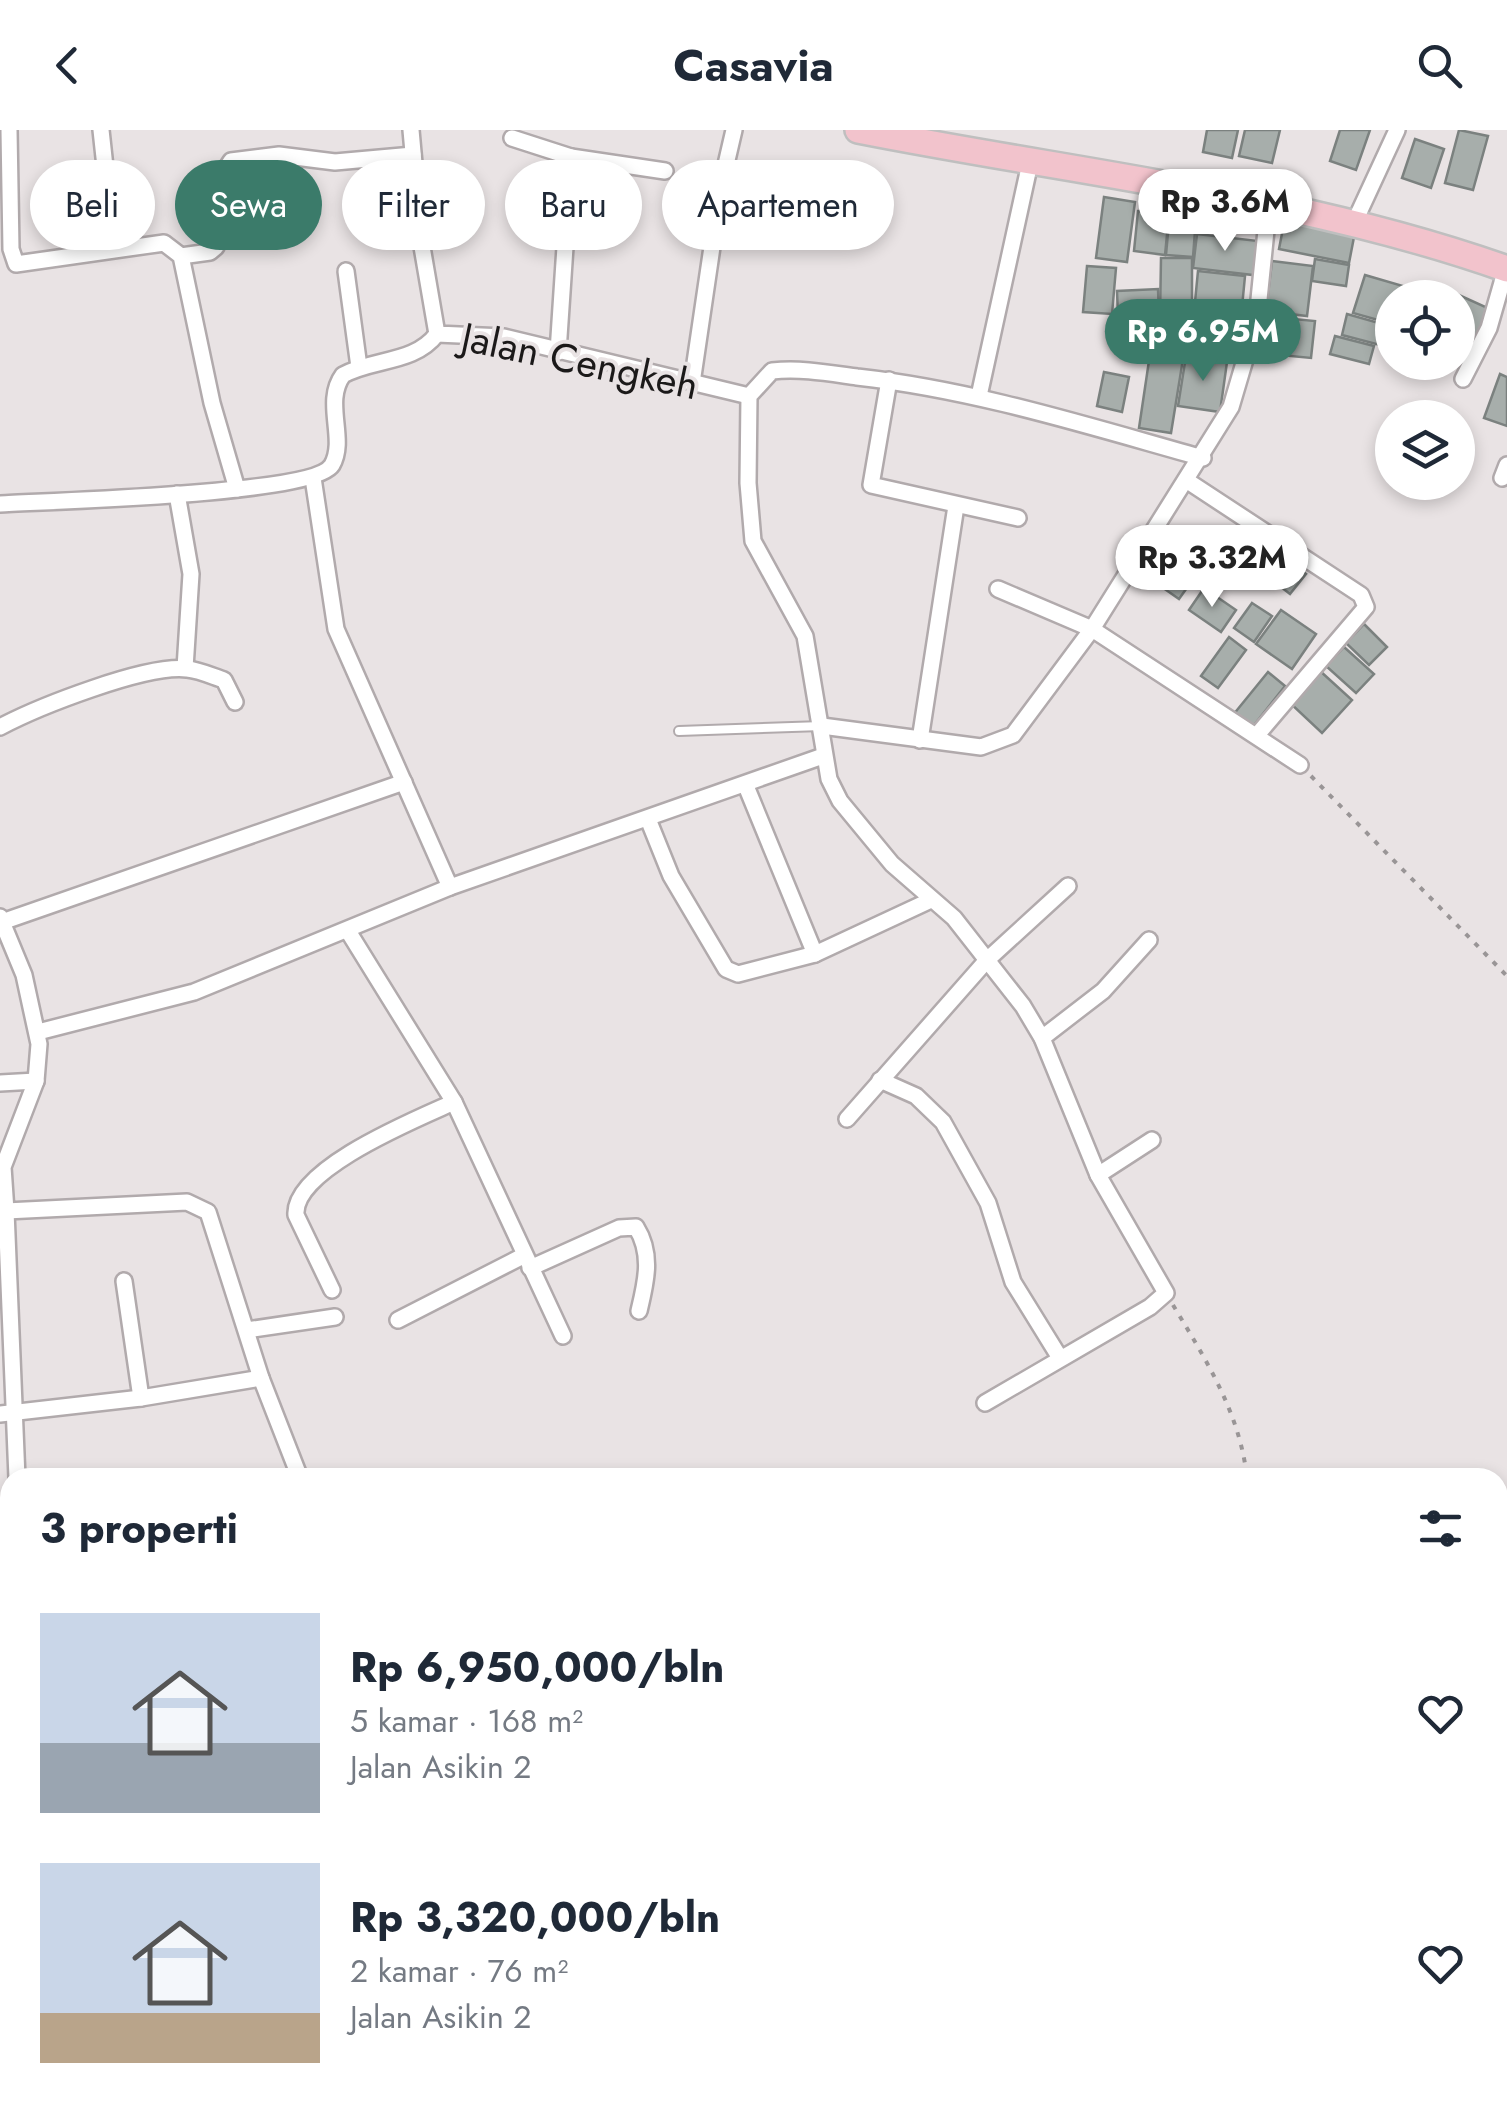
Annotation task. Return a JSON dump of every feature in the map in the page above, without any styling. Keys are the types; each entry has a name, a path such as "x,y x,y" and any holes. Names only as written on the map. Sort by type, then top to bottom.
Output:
{"highway":[{"path":"858,130 946,138 1030,163 1269,201 1356,221 1507,268"}],"street":[{"path":"9,130 6,262 27,265 92,251 164,243 181,256 212,402 237,489"},
{"path":"100,130 104,160"},
{"name":"Jalan Cengkeh","path":"411,130 421,241 436,334 504,336 749,396"},
{"path":"692,383 720,186 734,130"},
{"path":"1356,221 1397,130"},
{"path":"512,138 571,156 662,171"},
{"path":"181,256 210,252 216,247 214,187 231,161 279,155 335,162 414,154"},
{"path":"558,352 571,156"},
{"path":"979,396 1030,163"},
{"path":"822,726 981,747 1013,734 1092,629 1203,458 1231,407 1248,362 1257,318 1269,201"},
{"path":"1475,355 1489,328 1507,268"},
{"path":"346,271 359,366"},
{"path":"0,504 237,489 313,478 332,465 335,455 336,384 359,366 419,352 436,334"},
{"path":"985,1403 1150,1307 1166,1292 1098,1176 1042,1038 954,918 892,864 840,801 823,756 822,726 805,636 754,541 748,482 749,396 772,371 797,368 888,380 979,396 1203,458"},
{"path":"888,380 871,485 1018,518"},
{"path":"313,478 336,629 450,887"},
{"path":"1186,480 1361,595 1366,607 1257,736"},
{"path":"176,494 191,574 185,668"},
{"path":"920,740 956,506"},
{"path":"998,589 1092,629 1300,765"},
{"path":"0,726 108,686 185,668 224,680 235,702"},
{"path":"38,1032 194,992 450,887 823,756"},
{"path":"16,1468 8,1414 3,1167 36,1081 38,1032 24,976 1,920 404,782"},
{"path":"746,786 815,954"},
{"path":"648,819 671,876 726,969 752,974 815,954 931,900"},
{"path":"847,1119 987,960 1068,886"},
{"path":"348,931 454,1102 564,1336"},
{"path":"1042,1038 1103,991 1149,940"},
{"path":"880,1080 916,1096 943,1122 988,1203 1013,1282 1060,1358"},
{"path":"0,1083 36,1081"},
{"path":"332,1290 296,1215 297,1201 335,1163 367,1140 454,1102"},
{"path":"1098,1176 1152,1140"},
{"path":"6,1211 187,1202 208,1212 261,1378 296,1468"},
{"path":"398,1320 526,1262 619,1228 636,1227 644,1239 648,1275 638,1311"},
{"path":"124,1281 142,1398"},
{"path":"247,1330 335,1317"},
{"path":"8,1414 142,1398 261,1378"}],"lane":[{"path":"679,732 822,726"}],"path":[{"path":"1300,765 1507,976"},
{"path":"1166,1292 1232,1415 1245,1468"}],"building":[{"path":"1207,130 1238,130 1232,158 1203,152"},
{"path":"1245,130 1280,130 1272,163 1239,156"},
{"path":"1340,130 1370,130 1356,170 1330,161"},
{"path":"1459,130 1488,136 1473,190 1445,183"},
{"path":"1415,139 1444,149 1431,188 1402,178"},
{"path":"1104,197 1135,202 1127,262 1096,258"},
{"path":"1171,200 1222,206 1221,232 1195,231 1193,257 1166,255"},
{"path":"1138,211 1169,214 1165,255 1134,251"},
{"path":"1285,218 1355,232 1349,263 1279,249"},
{"path":"1197,234 1258,241 1253,275 1193,268"},
{"path":"1161,258 1192,258 1192,317 1160,317"},
{"path":"1315,259 1349,265 1346,286 1312,281"},
{"path":"1272,261 1313,266 1307,316 1266,311"},
{"path":"1087,266 1116,268 1112,314 1083,312"},
{"path":"1198,271 1245,276 1242,307 1195,302"},
{"path":"1365,275 1382,280 1375,280 1375,319 1353,313"},
{"path":"1158,289 1160,341 1119,343 1117,291"},
{"path":"1475,302 1490,309 1475,342"},
{"path":"1203,307 1241,311 1237,353 1198,350"},
{"path":"1347,314 1375,322 1375,344 1342,335"},
{"path":"1273,317 1315,321 1311,358 1269,354"},
{"path":"1168,318 1196,319 1195,351 1167,350"},
{"path":"1335,336 1374,346 1369,364 1330,354"},
{"path":"1150,354 1183,359 1171,433 1139,428"},
{"path":"1186,356 1227,362 1220,412 1178,406"},
{"path":"1104,372 1129,377 1122,412 1097,406"},
{"path":"1500,374 1507,377 1507,426 1484,418"},
{"path":"1156,547 1196,575 1179,599 1139,571"},
{"path":"1288,560 1306,574 1290,594 1272,580"},
{"path":"1204,588 1236,610 1221,632 1189,610"},
{"path":"1252,603 1272,616 1254,642 1234,628"},
{"path":"1281,610 1316,634 1292,669 1256,644"},
{"path":"1364,624 1387,647 1369,665 1346,643"},
{"path":"1229,637 1246,650 1218,688 1201,676"},
{"path":"1344,647 1374,674 1356,693 1326,666"},
{"path":"1319,670 1352,700 1322,733 1289,702"},
{"path":"1268,672 1285,686 1251,729 1233,715"}]}
